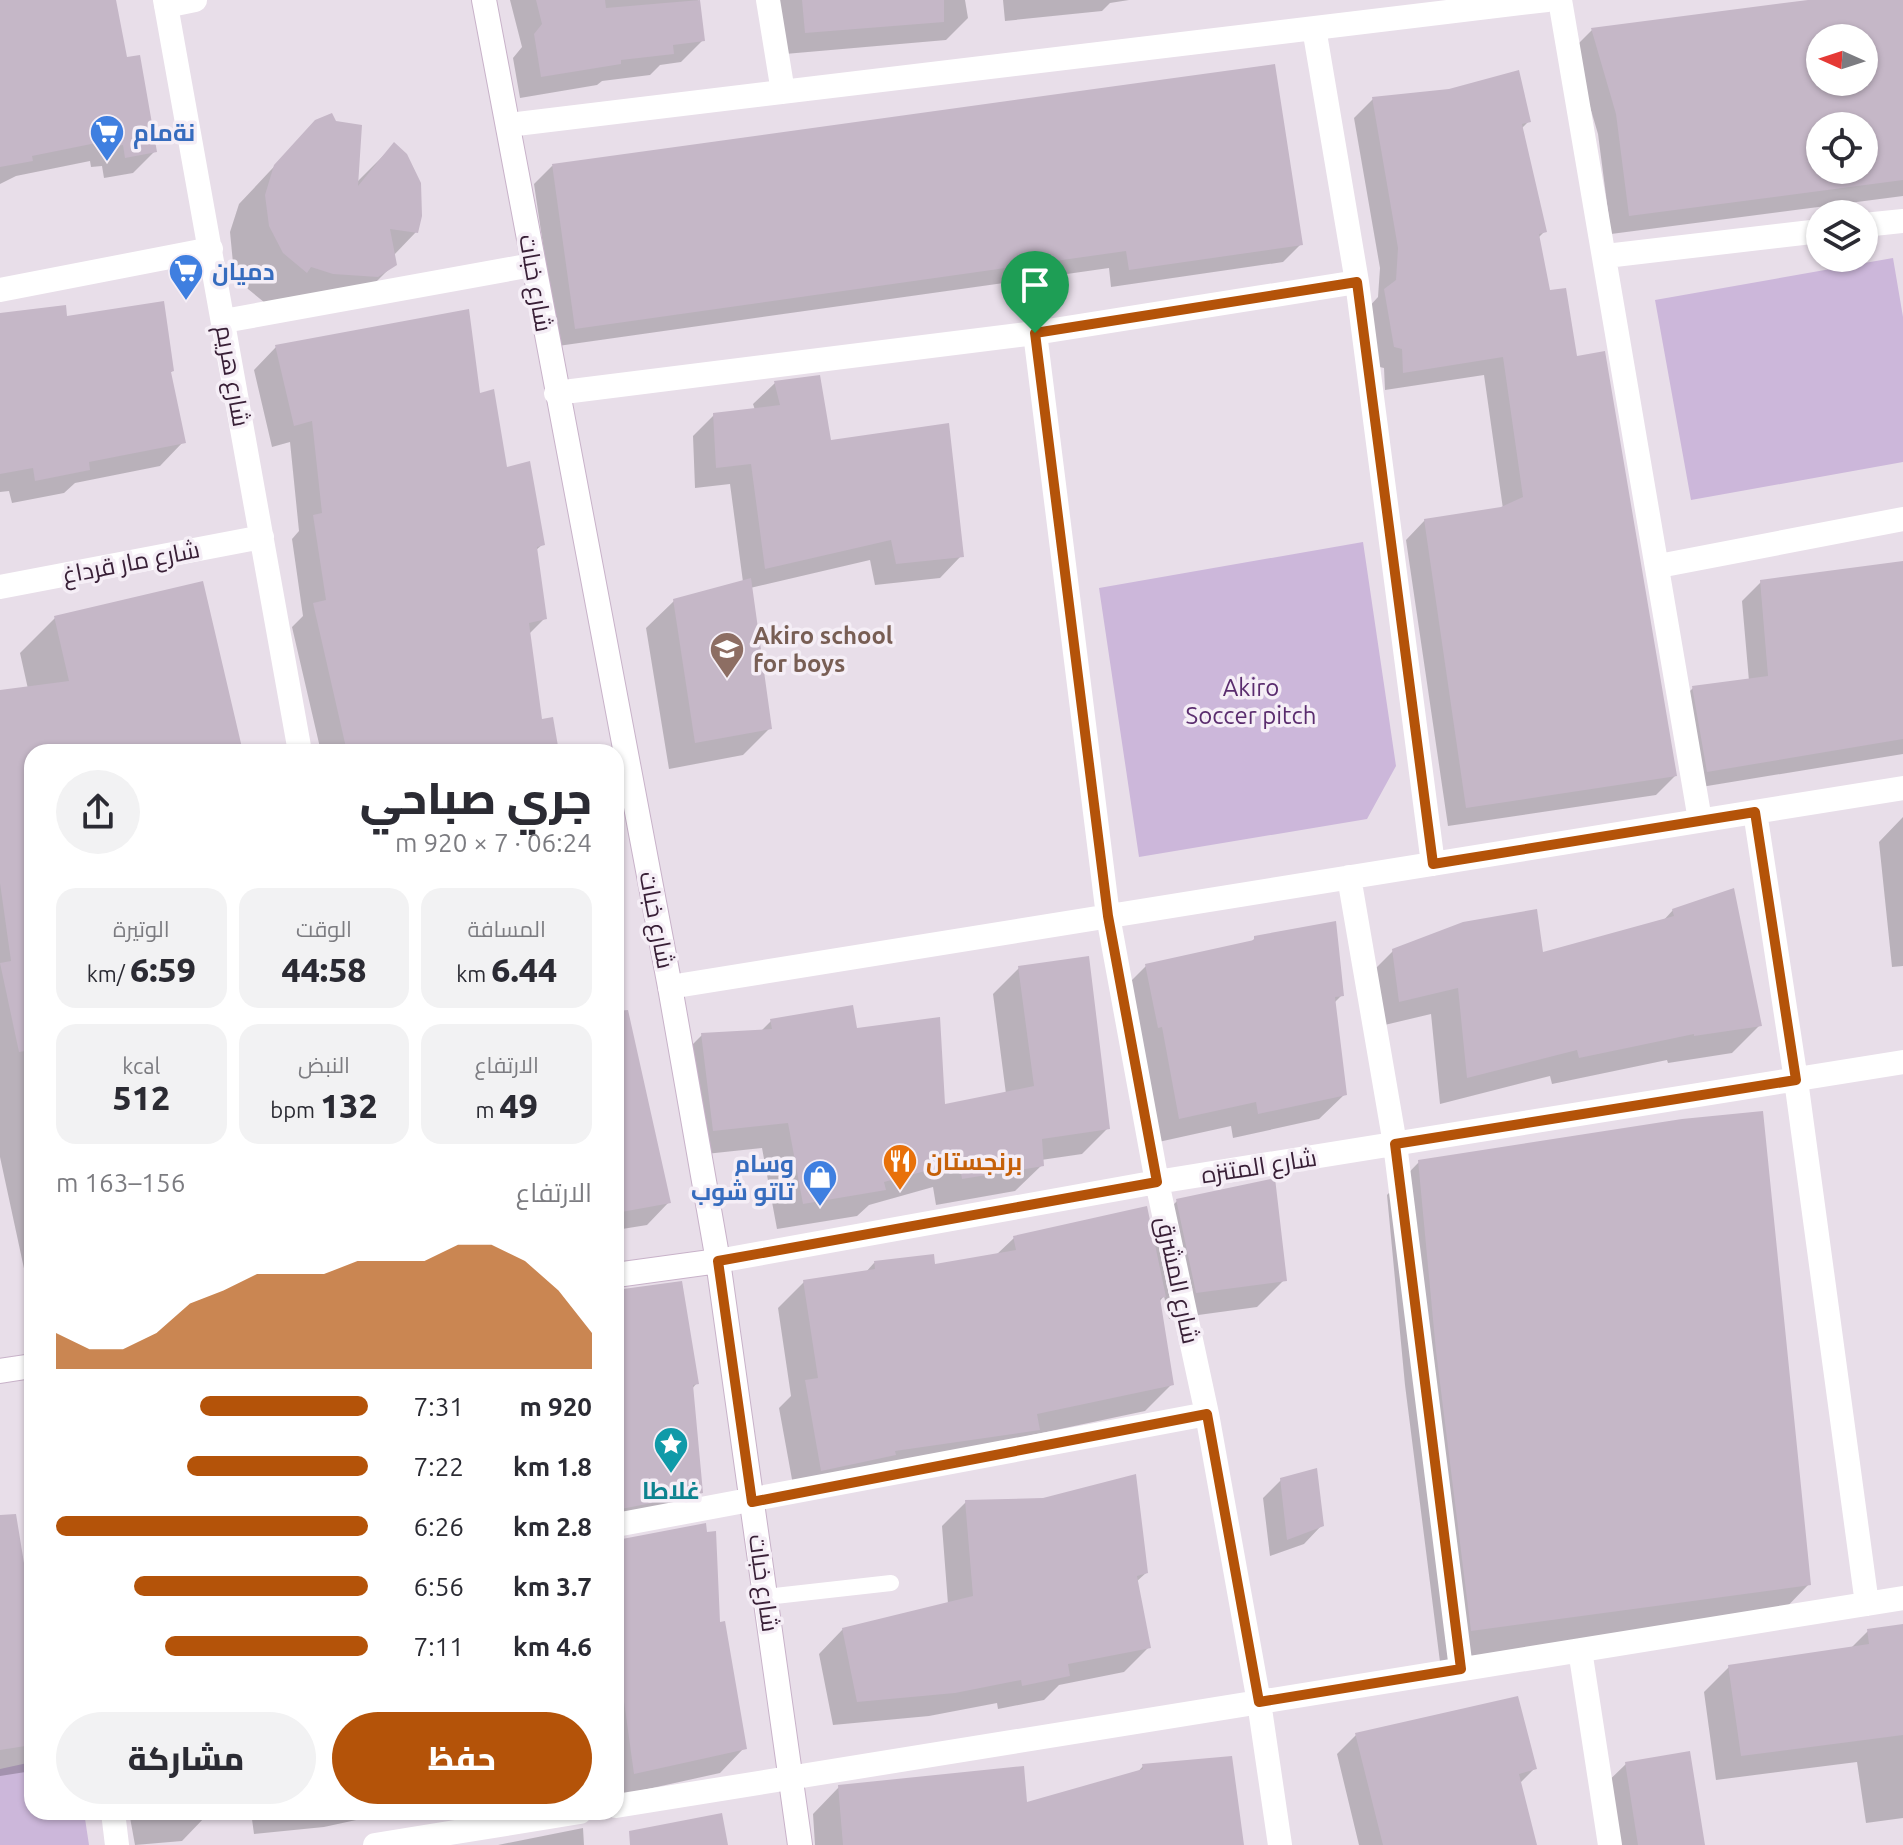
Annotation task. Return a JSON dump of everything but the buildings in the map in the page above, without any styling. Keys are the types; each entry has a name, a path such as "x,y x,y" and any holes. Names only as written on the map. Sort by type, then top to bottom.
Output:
{"street":[{"path":"165,3 195,0"},
{"name":"شارع خبات","path":"484,0 623,744"},
{"path":"768,0 783,92"},
{"path":"508,125 1547,0"},
{"path":"1560,0 1700,820"},
{"name":"شارع هريم","path":"165,3 299,744"},
{"path":"1314,28 1357,282 1433,864"},
{"path":"1878,224 1903,221"},
{"path":"1606,256 1806,233"},
{"path":"0,290 211,249"},
{"path":"224,321 532,265"},
{"path":"556,393 1035,333 1357,282"},
{"name":"شارع المشرق","path":"1035,333 1108,916 1157,1182 1207,1414 1259,1702 1280,1845"},
{"path":"1659,566 1903,519"},
{"name":"شارع مار قرداغ","path":"0,587 262,537"},
{"name":"شارع خبات","path":"624,747 718,1261 800,1845"},
{"path":"670,987 1903,788"},
{"path":"1755,812 1796,1080 1867,1604"},
{"path":"1349,877 1395,1144 1461,1669"},
{"name":"شارع المتنزه","path":"624,1274 718,1261 1157,1182 1903,1062"},
{"path":"0,1371 24,1367"},
{"path":"624,1524 1207,1414"},
{"path":"624,1805 1903,1598"},
{"path":"1580,1650 1610,1845"},
{"path":"114,1820 117,1845"},
{"path":"375,1845 530,1820"}],"lane":[{"path":"766,1597 891,1583"}],"green space":[{"path":"1893,258 1903,317 1903,462 1691,500 1655,300 1814,272 1878,272 1878,261"},
{"name":"Akiro Soccer pitch","path":"1363,542 1396,766 1367,819 1139,857 1099,588"},
{"path":"24,1764 24,1820 85,1820 89,1845 0,1845 0,1769"}],"place":[{"name":"نةمام","path":"107,163"},
{"name":"دميان","path":"186,302"},
{"name":"Akiro school for boys","path":"727,680"},
{"name":"برنجستان","path":"900,1192"},
{"name":"وسام تاتو شوب","path":"820,1208"},
{"name":"غلاطا","path":"671,1475"}],"route":[{"path":"1357,282 1433,864 1755,812 1796,1080 1395,1144 1461,1669 1259,1702 1207,1414 752,1502 718,1261 1157,1182 1108,916 1035,333 1357,282"}]}
